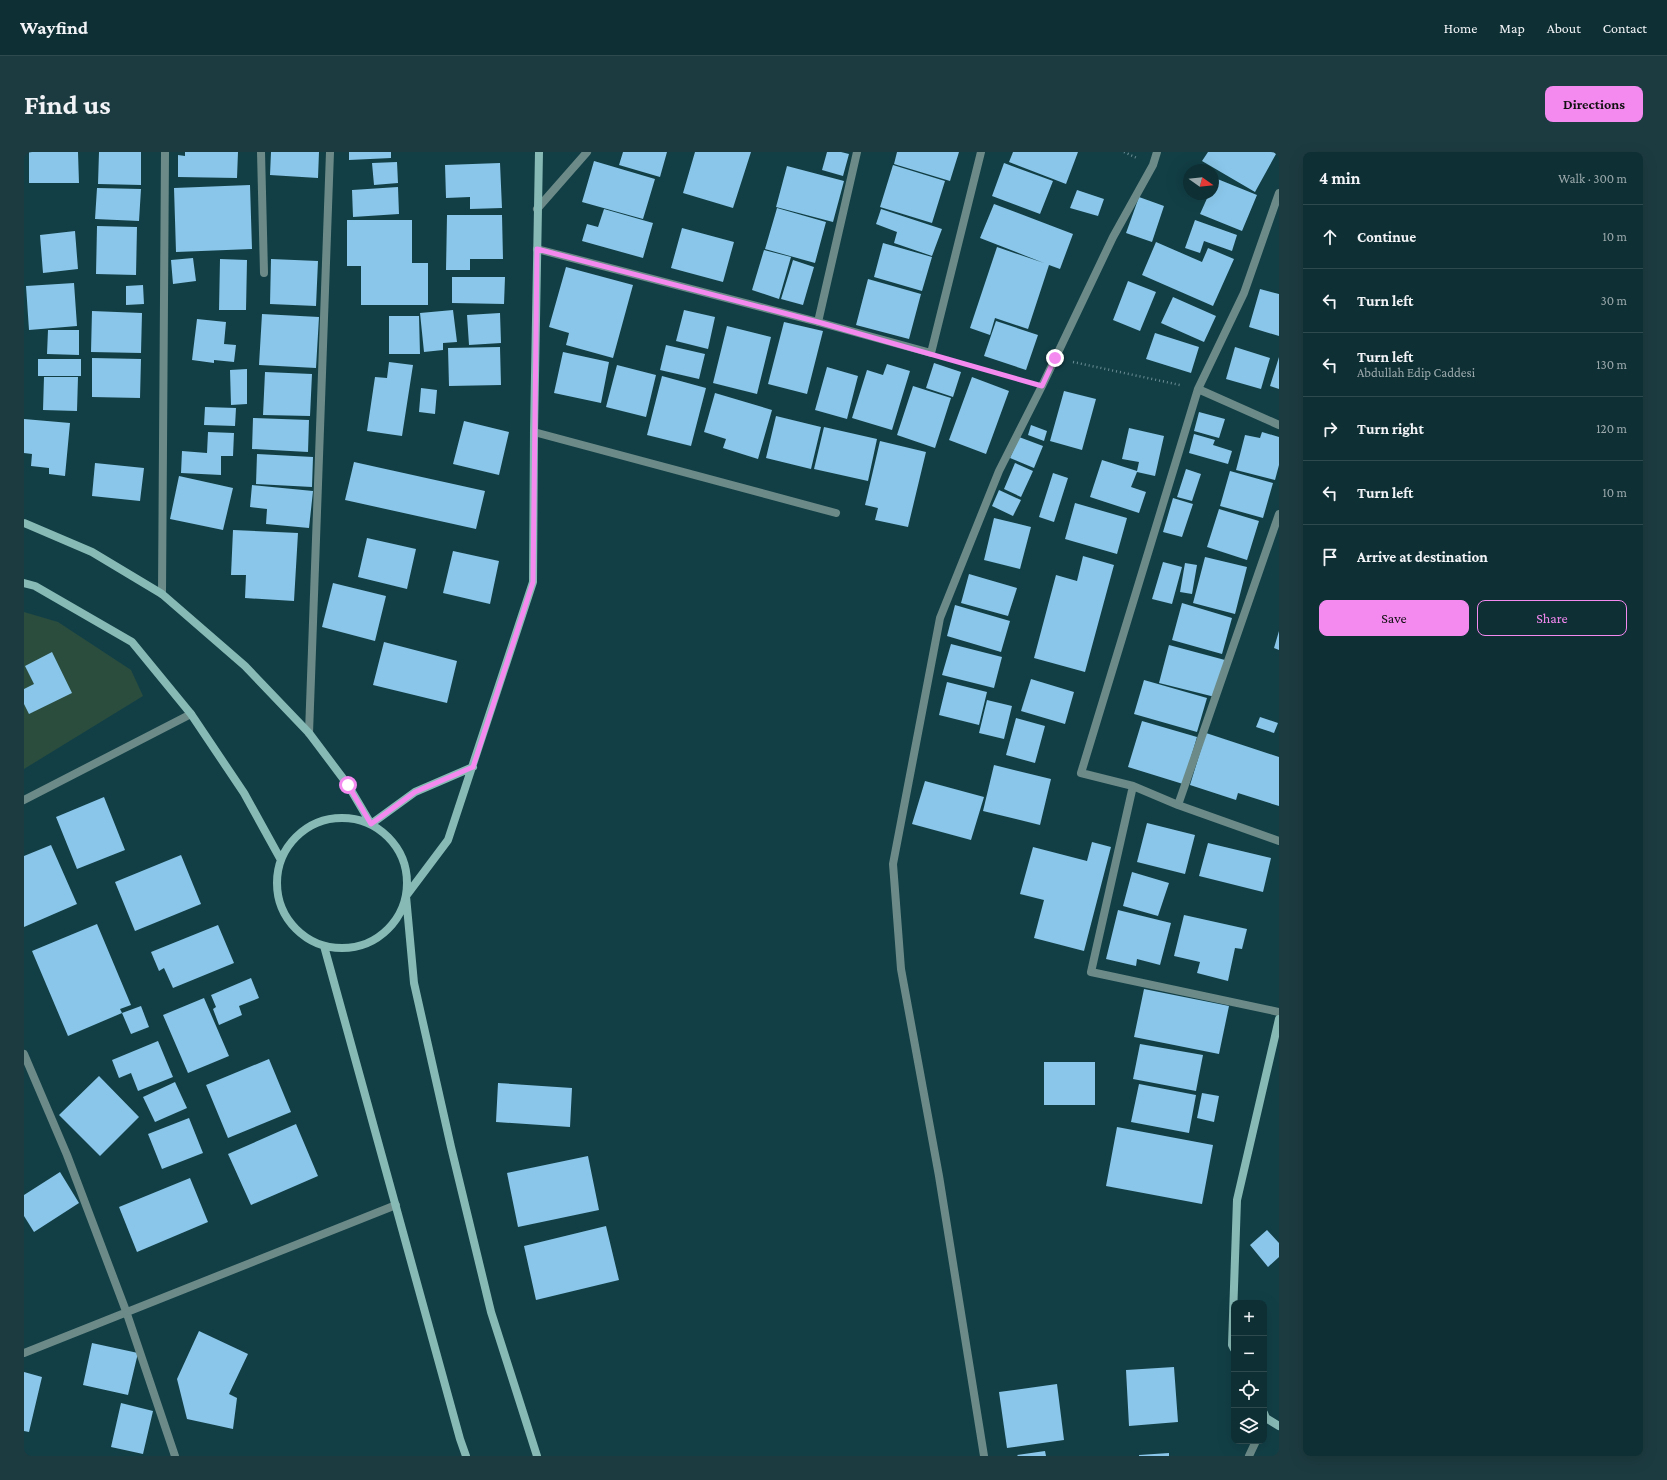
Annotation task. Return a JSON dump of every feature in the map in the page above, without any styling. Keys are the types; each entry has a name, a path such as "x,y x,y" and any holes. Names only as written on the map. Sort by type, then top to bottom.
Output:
{"main road":[{"path":"537,1456 491,1312 451,1147 414,983 406,896 407,875 401,854 389,836 371,824 351,818 329,818 309,827 292,841 281,860 277,881 280,903 286,915 290,922 305,937 324,946 346,948 366,944 385,933 398,916 406,896 448,840 533,582 537,209 539,152"},
{"path":"24,524 92,552 162,594 246,666 309,733 348,785 371,824"},
{"path":"24,583 36,586 132,642 191,714 244,793 281,860"},
{"path":"371,824 415,792 473,767"},
{"path":"324,946 460,1439 466,1456"},
{"path":"1232,1336 1237,1200 1279,1019"},
{"path":"1267,1419 1279,1426"}],"street":[{"path":"162,594 165,152"},
{"path":"261,152 264,273"},
{"path":"309,733 330,152"},
{"path":"537,209 587,152"},
{"path":"818,322 857,152"},
{"path":"537,249 931,353 981,152"},
{"path":"984,1456 939,1176 901,969 893,864 940,618 999,471 1042,386 1113,237 1153,165 1158,152"},
{"path":"1279,194 1244,292 1198,389 1080,773 1133,786 1178,805 1279,840"},
{"path":"1198,389 1279,425"},
{"path":"534,432 836,513"},
{"path":"1178,805 1279,514"},
{"path":"24,800 191,714"},
{"path":"1133,786 1091,972 1279,1012"},
{"path":"24,1054 67,1155 126,1311 174,1456"},
{"path":"24,1353 126,1311 396,1205"},
{"path":"1249,1456 1255,1444"}],"path":[{"path":"931,353 1042,386"},
{"path":"1055,358 1198,389"}],"green space":[{"path":"24,612 58,622 131,670 143,696 24,769"}],"building":[{"path":"29,152 78,152 79,183 29,183"},
{"path":"99,152 141,152 141,185 98,184"},
{"path":"185,152 238,152 237,178 178,177 178,155 185,156"},
{"path":"271,152 319,152 318,178 270,175"},
{"path":"349,152 391,152 391,158 349,160"},
{"path":"623,152 667,152 660,177 619,165"},
{"path":"695,152 751,152 733,208 683,193"},
{"path":"827,152 841,152 849,154 843,176 822,170"},
{"path":"897,152 959,152 950,181 894,164"},
{"path":"1013,152 1078,152 1066,184 1009,162"},
{"path":"1208,152 1274,152 1276,154 1255,192 1219,171 1219,164 1207,164 1202,161"},
{"path":"594,161 655,179 643,219 582,202"},
{"path":"397,162 398,183 374,185 372,163"},
{"path":"500,163 502,208 470,209 470,197 446,198 445,165"},
{"path":"1004,163 1053,181 1040,214 992,196"},
{"path":"893,165 945,181 932,223 880,207"},
{"path":"787,166 844,181 833,222 776,207"},
{"path":"1219,180 1257,195 1242,231 1200,214 1206,200 1219,200"},
{"path":"250,185 252,249 176,252 174,188"},
{"path":"398,187 399,214 353,217 352,190"},
{"path":"97,188 141,189 139,221 95,219"},
{"path":"1077,190 1104,199 1098,216 1070,208"},
{"path":"1139,197 1164,206 1152,242 1126,233"},
{"path":"994,204 1073,234 1060,269 1049,265 1028,329 995,318 990,335 970,328 997,247 1044,263 980,238"},
{"path":"777,208 826,222 815,263 765,249"},
{"path":"604,209 653,223 643,258 582,241 587,224 598,227"},
{"path":"881,209 942,229 932,256 894,243 897,232 876,224"},
{"path":"447,215 502,215 503,259 470,259 470,270 446,270"},
{"path":"347,220 412,220 412,263 428,263 428,305 361,305 361,266 347,266"},
{"path":"1195,220 1237,235 1232,251 1204,241 1200,253 1185,248"},
{"path":"97,226 137,227 136,275 96,274"},
{"path":"682,228 734,242 723,282 671,268"},
{"path":"75,231 78,269 43,273 40,235"},
{"path":"1156,242 1202,262 1208,248 1234,259 1213,306 1142,275"},
{"path":"883,243 932,257 922,291 874,277"},
{"path":"764,250 791,257 779,299 752,290"},
{"path":"193,258 196,281 173,284 171,260"},
{"path":"220,259 247,260 246,310 219,310"},
{"path":"271,259 318,261 316,306 270,304"},
{"path":"793,260 814,267 803,305 781,299"},
{"path":"566,267 633,285 613,358 566,345 569,333 549,327"},
{"path":"452,277 505,277 504,304 452,303"},
{"path":"868,279 921,294 909,339 856,325"},
{"path":"1128,281 1156,292 1140,331 1113,320"},
{"path":"74,283 77,326 29,330 26,286"},
{"path":"143,285 144,304 126,305 126,286"},
{"path":"1260,289 1279,294 1279,336 1249,327"},
{"path":"1173,297 1216,316 1204,342 1161,323"},
{"path":"453,310 457,342 443,343 443,350 424,352 420,313"},
{"path":"684,310 715,317 708,349 676,341"},
{"path":"92,311 142,313 141,353 91,352"},
{"path":"500,313 501,343 469,345 467,315"},
{"path":"262,314 319,317 316,368 259,365"},
{"path":"389,316 419,316 420,354 389,354"},
{"path":"197,319 226,322 224,344 236,345 234,362 214,360 214,363 192,360"},
{"path":"996,321 1038,335 1026,370 984,356"},
{"path":"784,322 823,331 807,394 768,384"},
{"path":"727,326 771,337 757,394 713,383"},
{"path":"48,330 79,330 79,355 47,354"},
{"path":"1155,333 1199,347 1191,373 1146,359"},
{"path":"666,345 705,354 699,379 660,370"},
{"path":"500,347 501,385 449,386 448,348"},
{"path":"1235,347 1270,358 1261,389 1226,379"},
{"path":"563,352 609,362 601,403 554,393"},
{"path":"1279,357 1279,389 1270,386"},
{"path":"92,358 141,359 140,398 92,397"},
{"path":"38,359 81,359 81,376 38,376"},
{"path":"389,362 413,365 402,436 367,431 375,377 387,378"},
{"path":"934,363 961,372 953,397 926,388"},
{"path":"887,364 910,371 892,430 852,418 867,370 883,375"},
{"path":"617,365 656,375 646,417 606,407"},
{"path":"827,367 858,376 847,419 815,410"},
{"path":"247,369 247,404 231,405 230,370"},
{"path":"265,372 312,374 310,416 263,415"},
{"path":"662,376 706,388 691,446 647,435"},
{"path":"44,377 78,377 77,411 43,410"},
{"path":"972,377 1009,391 986,454 949,440"},
{"path":"913,386 951,398 935,448 897,435"},
{"path":"421,388 437,390 435,414 419,412"},
{"path":"1064,391 1096,399 1082,450 1050,441"},
{"path":"715,393 772,410 758,459 723,448 726,439 704,432"},
{"path":"205,407 236,408 235,426 204,425"},
{"path":"1199,412 1225,419 1219,438 1194,431"},
{"path":"776,416 821,427 811,469 766,458"},
{"path":"253,418 309,420 308,452 252,449"},
{"path":"24,419 70,423 65,476 49,474 49,468 31,466 32,454 24,453"},
{"path":"464,421 509,432 499,475 453,464"},
{"path":"1031,425 1047,431 1044,441 1028,435"},
{"path":"824,427 877,439 868,481 814,469"},
{"path":"1129,428 1164,436 1155,476 1137,472 1131,487 1146,492 1139,513 1090,497 1102,460 1137,471 1139,462 1122,459"},
{"path":"208,432 234,433 233,456 221,456 221,475 181,473 182,451 207,453"},
{"path":"1262,432 1279,437 1279,465 1275,480 1236,470 1245,435 1260,438"},
{"path":"1194,434 1215,440 1213,445 1232,451 1228,464 1189,453"},
{"path":"1019,437 1043,446 1034,468 1010,458"},
{"path":"880,441 926,452 908,527 875,520 878,508 865,505"},
{"path":"257,454 313,457 312,487 256,484"},
{"path":"354,462 485,491 476,529 345,500"},
{"path":"95,463 144,468 140,501 92,496"},
{"path":"1015,463 1033,471 1021,497 1004,489"},
{"path":"1186,469 1201,474 1192,501 1177,497"},
{"path":"1230,471 1273,483 1263,518 1220,506"},
{"path":"1053,473 1068,478 1054,522 1039,517"},
{"path":"179,476 233,488 223,530 170,519"},
{"path":"252,485 313,491 309,528 266,524 267,509 250,507"},
{"path":"999,490 1021,500 1013,516 992,506"},
{"path":"1173,498 1193,504 1182,537 1163,532"},
{"path":"1075,503 1127,518 1117,554 1065,539"},
{"path":"1219,509 1259,521 1247,560 1207,547"},
{"path":"994,518 1031,527 1020,569 984,560"},
{"path":"233,530 298,533 294,601 245,598 246,575 231,575"},
{"path":"367,538 416,549 407,589 358,577"},
{"path":"453,551 499,561 490,604 443,593"},
{"path":"1083,556 1114,565 1085,672 1034,658 1056,575 1077,581"},
{"path":"1205,557 1247,567 1235,614 1193,603"},
{"path":"1163,562 1182,567 1172,604 1152,599"},
{"path":"1185,563 1197,565 1192,594 1180,592"},
{"path":"969,574 1017,588 1008,616 961,603"},
{"path":"333,583 386,596 375,641 322,627"},
{"path":"1182,603 1232,618 1222,654 1172,640"},
{"path":"955,605 1010,621 1001,652 947,636"},
{"path":"1279,631 1279,650 1274,648"},
{"path":"384,642 457,661 447,703 373,685"},
{"path":"951,644 1002,657 994,688 942,675"},
{"path":"1169,645 1225,660 1215,697 1159,683"},
{"path":"52,652 72,693 29,714 24,704 24,689 34,684 25,666"},
{"path":"1031,679 1074,692 1065,724 1021,711"},
{"path":"1144,680 1207,698 1197,732 1134,714"},
{"path":"947,682 987,692 979,725 939,715"},
{"path":"987,700 1012,706 1004,739 979,733"},
{"path":"1260,717 1278,723 1274,733 1256,727"},
{"path":"1016,718 1045,726 1035,763 1006,755"},
{"path":"1142,721 1197,737 1183,784 1128,767"},
{"path":"1206,733 1279,757 1279,806 1238,793 1236,800 1190,785"},
{"path":"994,765 1051,779 1040,825 983,811"},
{"path":"925,781 984,797 971,840 912,824"},
{"path":"104,797 125,850 77,869 56,817"},
{"path":"1147,823 1195,835 1185,874 1137,862"},
{"path":"1092,842 1111,847 1084,951 1034,938 1044,900 1020,894 1033,847 1087,861"},
{"path":"1208,843 1271,858 1263,892 1199,876"},
{"path":"51,845 77,904 24,927 24,856"},
{"path":"181,855 201,904 135,931 115,882"},
{"path":"1132,872 1169,883 1158,916 1123,906"},
{"path":"1118,910 1171,923 1160,965 1137,959 1136,966 1106,959"},
{"path":"1184,915 1247,929 1242,949 1235,948 1228,981 1197,973 1200,962 1174,956"},
{"path":"97,924 131,1005 120,1009 122,1013 68,1036 32,951"},
{"path":"218,925 234,963 173,988 164,968 159,971 151,952"},
{"path":"251,978 259,998 239,1006 242,1015 219,1025 213,1009 216,1007 211,995"},
{"path":"1144,989 1229,1006 1219,1054 1134,1037"},
{"path":"204,998 229,1056 188,1073 163,1015"},
{"path":"141,1006 149,1027 131,1034 122,1013"},
{"path":"158,1041 173,1077 138,1091 131,1073 119,1078 112,1060"},
{"path":"1140,1044 1203,1055 1196,1091 1133,1079"},
{"path":"269,1059 291,1112 228,1138 206,1085"},
{"path":"1044,1062 1095,1062 1095,1105 1044,1105"},
{"path":"99,1076 139,1117 100,1156 59,1115"},
{"path":"175,1082 187,1108 155,1122 143,1097"},
{"path":"498,1083 572,1088 570,1127 496,1122"},
{"path":"1139,1084 1196,1095 1189,1133 1131,1122"},
{"path":"1202,1093 1219,1096 1214,1122 1197,1118"},
{"path":"189,1118 203,1153 162,1169 148,1134"},
{"path":"296,1124 318,1176 251,1205 228,1154"},
{"path":"1117,1127 1213,1145 1202,1204 1106,1186"},
{"path":"588,1156 599,1210 518,1227 507,1173"},
{"path":"60,1172 79,1203 34,1232 24,1216 24,1195"},
{"path":"190,1178 208,1222 137,1252 119,1207"},
{"path":"606,1226 619,1280 536,1300 524,1246"},
{"path":"1267,1230 1279,1243 1279,1257 1268,1267 1250,1245"},
{"path":"199,1331 248,1354 229,1394 237,1398 233,1429 187,1419 177,1379"},
{"path":"92,1343 138,1353 128,1395 83,1385"},
{"path":"1174,1367 1178,1422 1129,1426 1126,1370"},
{"path":"24,1372 42,1377 29,1432 24,1431"},
{"path":"1057,1384 1064,1440 1007,1448 999,1392"},
{"path":"121,1403 153,1411 143,1454 111,1447"},
{"path":"1045,1451 1046,1456 1017,1455"},
{"path":"1169,1453 1169,1456 1139,1456 1139,1455"}],"route":[{"path":"348,785 371,824 415,792 473,767 533,582 537,249 818,322 931,353 1042,386 1055,358"}]}
